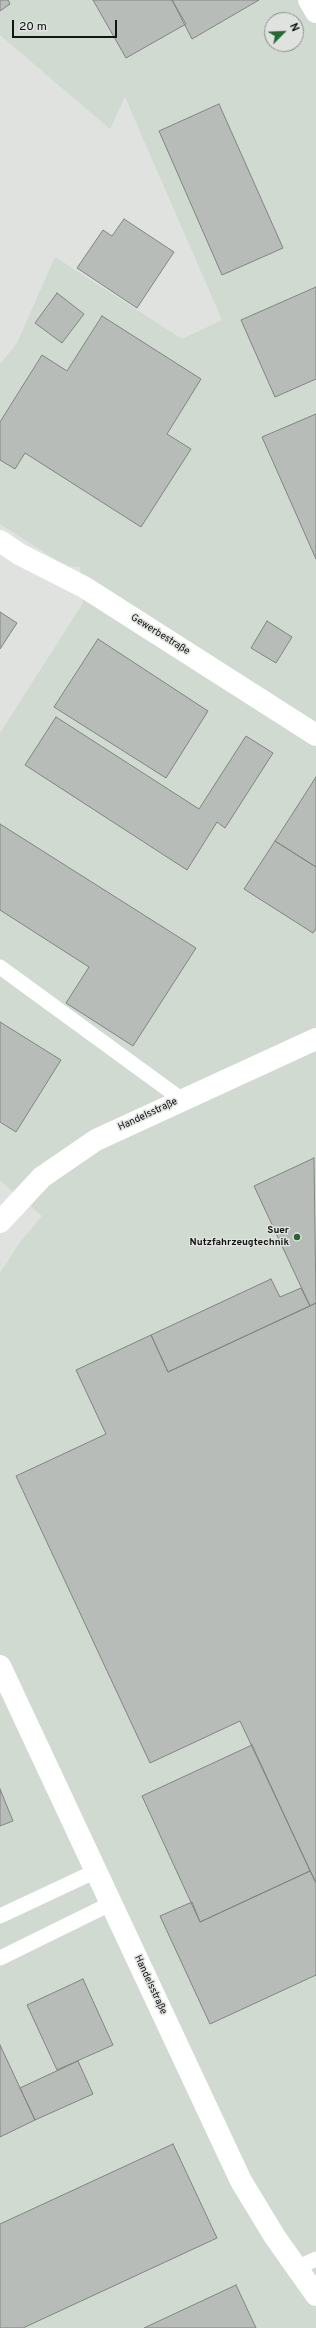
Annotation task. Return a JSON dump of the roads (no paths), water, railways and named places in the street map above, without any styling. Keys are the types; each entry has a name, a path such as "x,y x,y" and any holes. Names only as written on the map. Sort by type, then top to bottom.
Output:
{"street":[{"path":"309,0 316,12"},
{"name":"Gewerbestraße","path":"0,541 19,554 84,587 316,735"},
{"name":"Handelsstraße","path":"0,1222 38,1181 79,1150 112,1131 316,1039"},
{"name":"Handelsstraße","path":"0,1666 241,2181 296,2268 316,2295"}],"lane":[{"path":"0,967 181,1099"},
{"path":"0,1916 96,1871"},
{"path":"0,1958 112,1903"},
{"path":"296,2268 316,2260"}],"place":[{"name":"Suer Nutzfahrzeugtechnik","path":"297,1237"}]}
